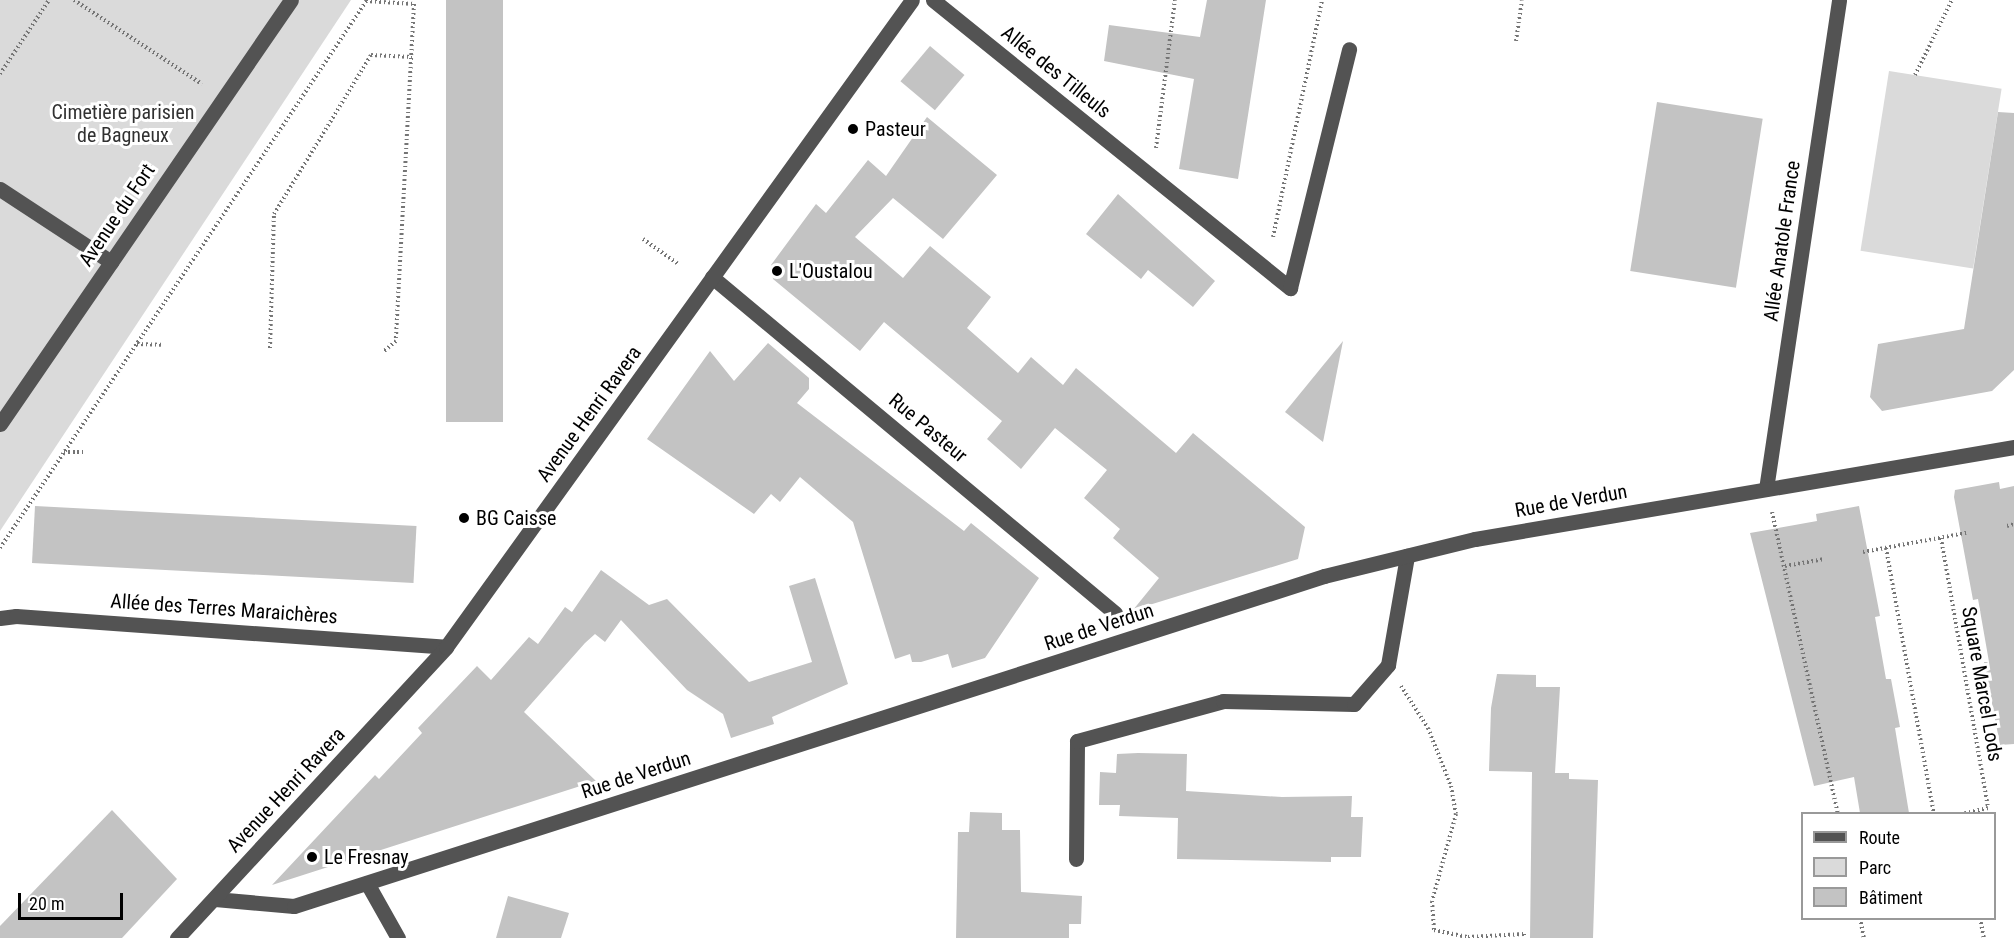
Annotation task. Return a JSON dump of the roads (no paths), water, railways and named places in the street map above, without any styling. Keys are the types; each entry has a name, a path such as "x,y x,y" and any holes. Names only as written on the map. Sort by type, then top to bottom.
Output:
{"street":[{"name":"Avenue du Fort","path":"0,424 291,0"},
{"name":"Avenue Henri Ravera","path":"177,938 446,647 834,104 912,0"},
{"name":"Allée des Tilleuls","path":"933,0 1290,288 1349,49"},
{"name":"Allée Anatole France","path":"1766,489 1839,0"},
{"path":"0,189 111,262"},
{"name":"Rue Pasteur","path":"712,277 1115,613"},
{"name":"Rue de Verdun","path":"215,899 294,906 1324,576 1475,539 2014,447"},
{"path":"1076,860 1077,741 1223,701 1354,704 1388,665 1407,556"},
{"name":"Allée des Terres Maraichères","path":"0,618 28,616 446,647"},
{"path":"367,883 398,938"}],"place":[{"name":"Pasteur","path":"853,129"},
{"name":"L'Oustalou","path":"777,271"},
{"name":"BG Caisse","path":"464,518"},
{"name":"Le Fresnay","path":"312,857"}],"park label":[{"name":"Cimetière parisien de Bagneux","path":"123,124"}]}
